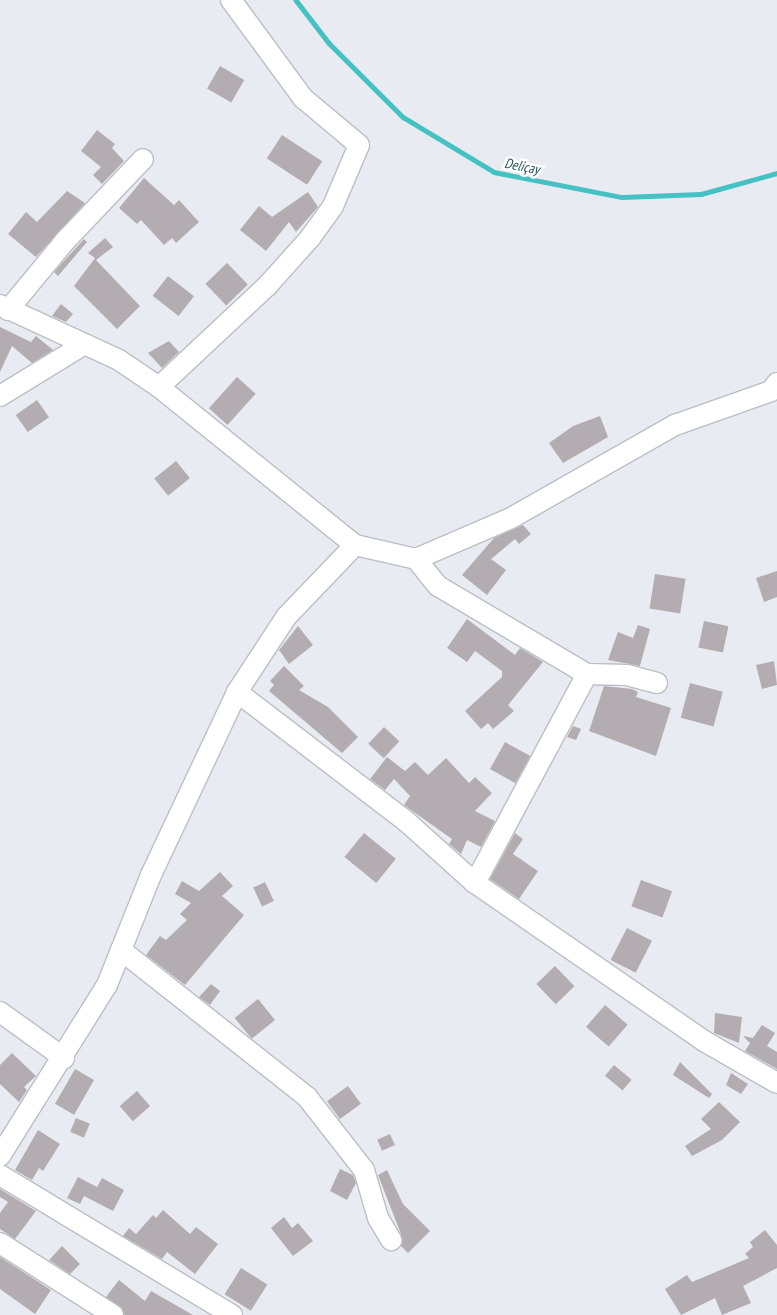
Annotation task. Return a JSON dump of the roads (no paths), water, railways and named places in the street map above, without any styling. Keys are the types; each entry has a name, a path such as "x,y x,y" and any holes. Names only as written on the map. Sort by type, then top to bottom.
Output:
{"street":[{"path":"159,387 267,286 310,238 333,206 359,145 303,98 231,0"},
{"path":"143,159 4,307 119,360 159,387 355,545 416,559 511,518 674,425 775,392"},
{"path":"0,396 83,345"},
{"path":"0,1156 64,1058 107,985 237,692 286,617 355,545"},
{"path":"416,559 438,586 587,674 627,674 657,683"},
{"path":"475,883 587,674"},
{"path":"237,692 407,822 475,883 704,1041 777,1082"},
{"path":"121,950 308,1097 364,1170 378,1218 391,1240"},
{"path":"0,1012 64,1058"},
{"path":"0,1175 232,1315"},
{"path":"0,1243 113,1315"}],"waterway":[{"name":"Deliçay","path":"296,0 329,43 403,117 494,172 622,197 701,194 777,173"}]}
